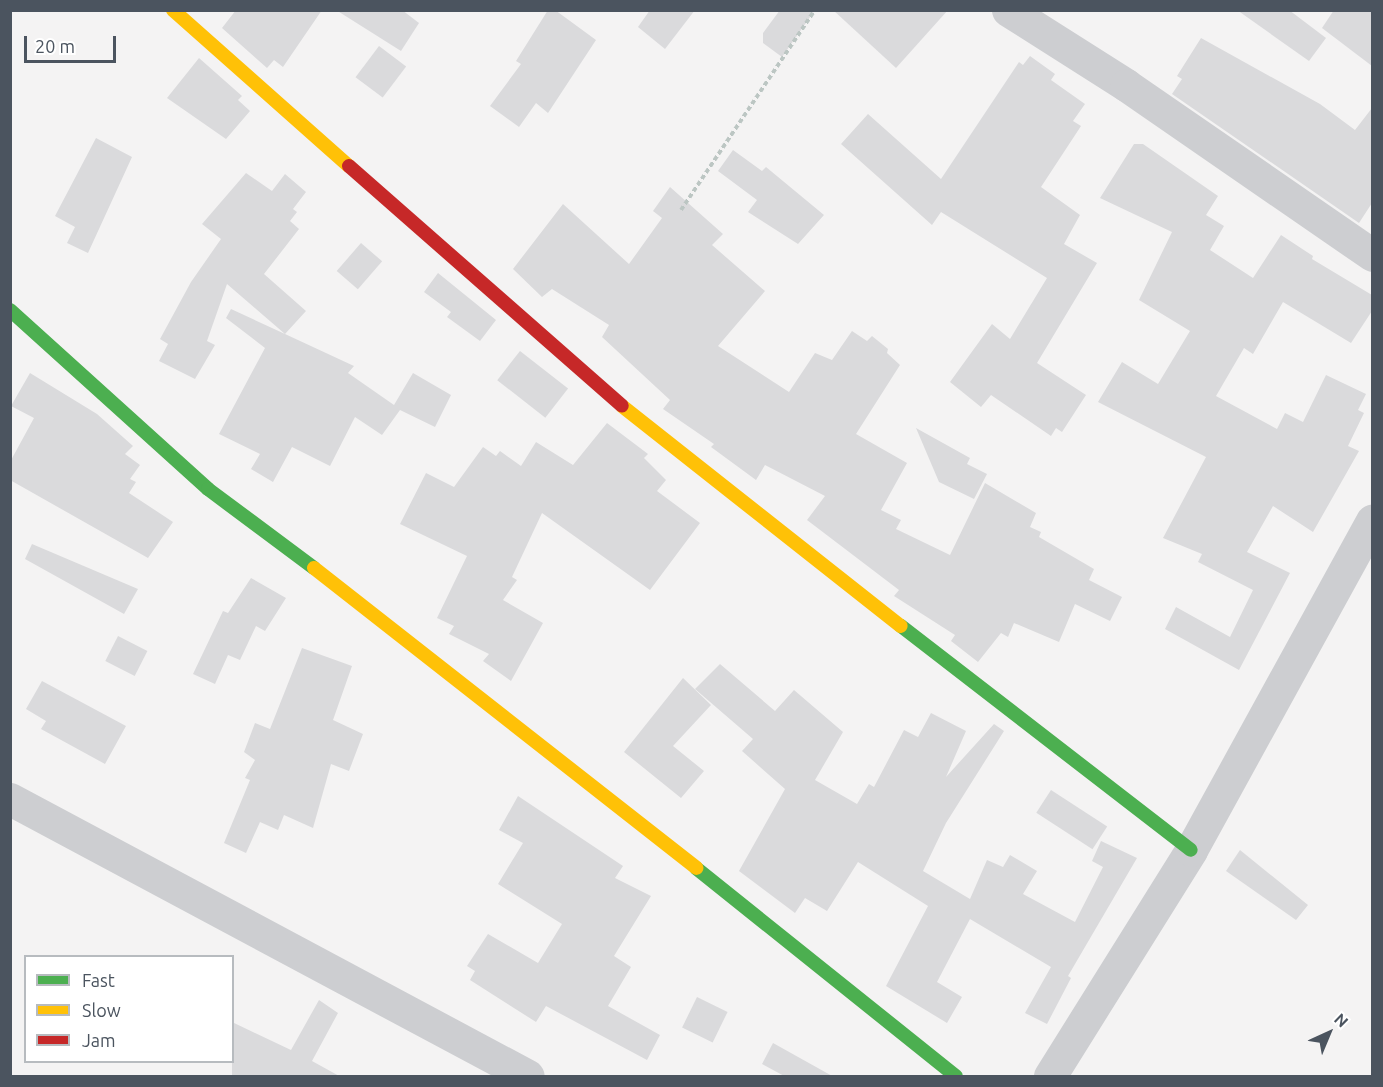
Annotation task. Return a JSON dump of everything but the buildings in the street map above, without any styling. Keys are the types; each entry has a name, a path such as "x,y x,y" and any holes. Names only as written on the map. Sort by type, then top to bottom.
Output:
{"street":[{"path":"173,10 659,439 1191,850"},
{"path":"1008,10 1126,85 1372,255"},
{"path":"10,310 208,489 396,629 956,1077"},
{"path":"1050,1077 1191,850 1372,521"},
{"path":"10,799 528,1077"}],"path":[{"path":"681,210 815,10"}],"traffic: fast":[{"path":"10,310 208,489 314,568"},
{"path":"901,626 1191,850"},
{"path":"696,868 956,1076"}],"traffic: slow":[{"path":"173,10 349,166"},
{"path":"622,406 901,626"},
{"path":"314,568 696,868"}],"traffic: jam":[{"path":"349,166 622,406"}]}
